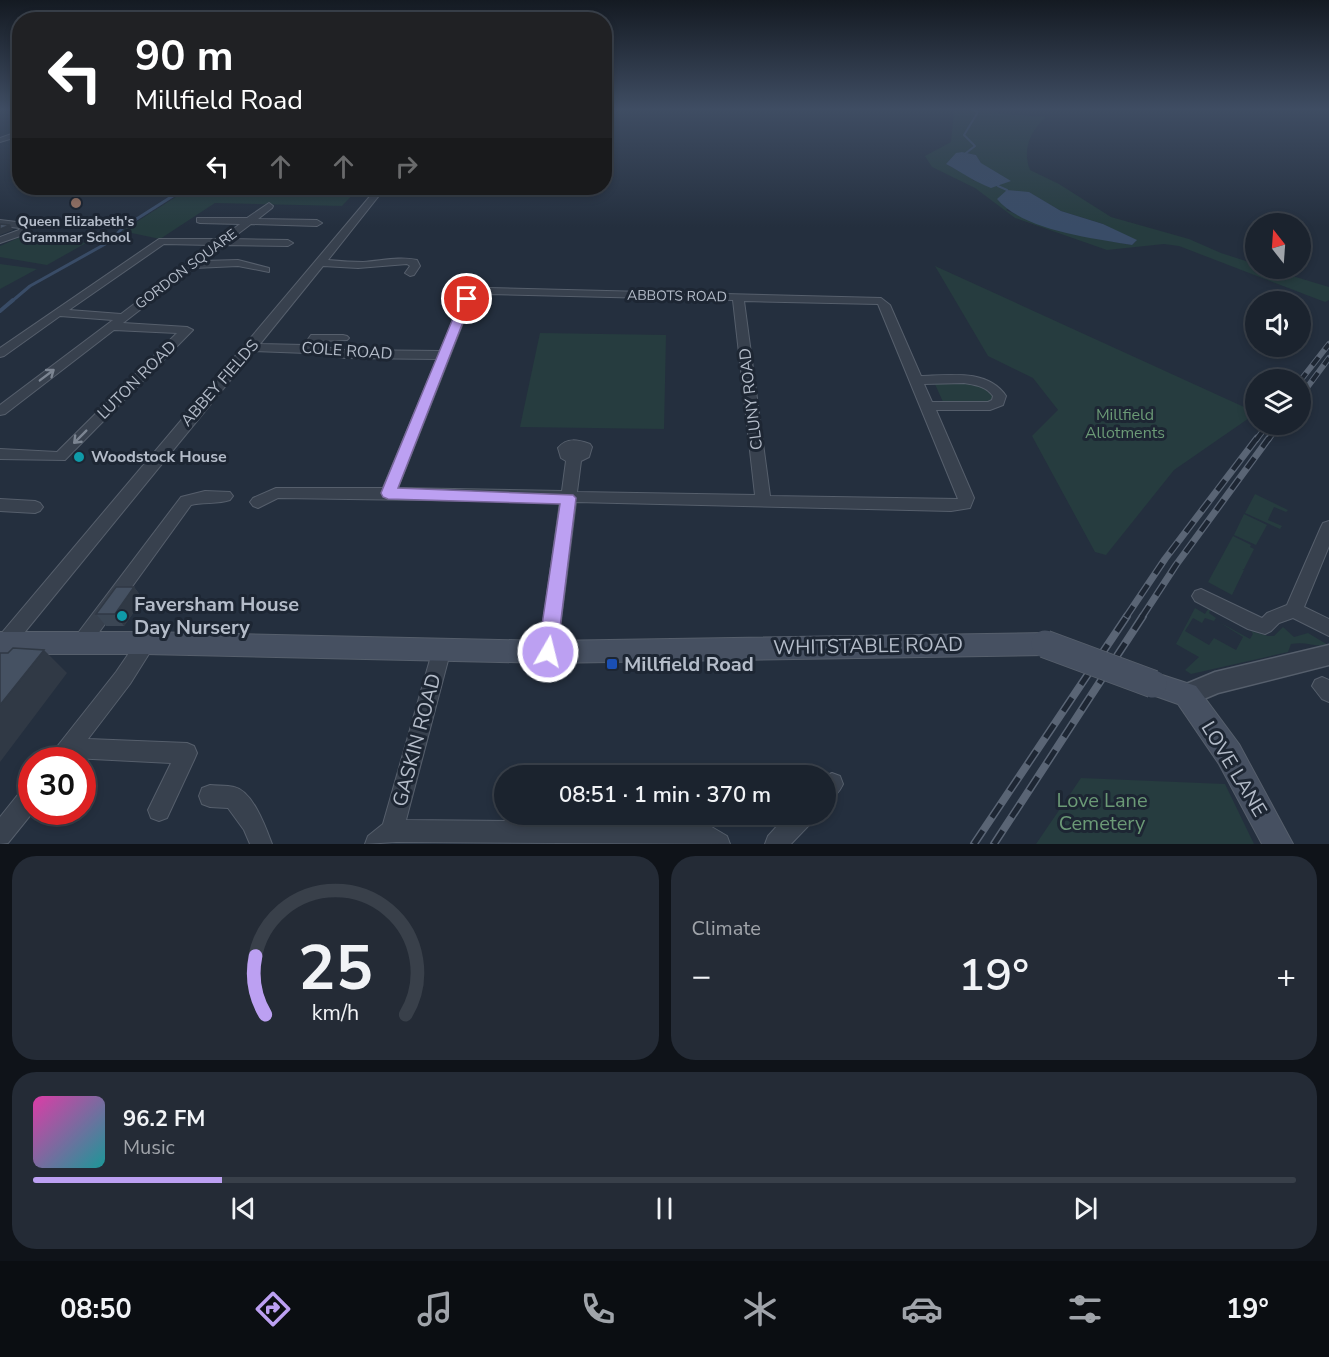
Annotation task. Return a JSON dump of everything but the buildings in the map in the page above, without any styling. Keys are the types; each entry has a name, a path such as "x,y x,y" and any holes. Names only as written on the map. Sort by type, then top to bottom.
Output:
{"main road":[{"name":"WHITSTABLE ROAD","path":"2,643 146,643 548,652 1045,644 1187,695"},
{"name":"LOVE LANE","path":"1187,695 1229,754 1278,844"}],"street":[{"name":"ABBEY FIELDS","path":"2,643 322,262 375,195"},
{"name":"GORDON SQUARE","path":"0,411 269,206"},
{"name":"GORDON SQUARE","path":"200,220 317,223"},
{"path":"0,223 25,226 23,231 0,240"},
{"path":"0,353 162,241 288,243"},
{"path":"322,262 369,264 407,260 413,262 415,266 410,273"},
{"path":"191,265 234,263 264,267"},
{"name":"ABBOTS ROAD","path":"444,355 467,299 474,293 488,291 881,302 885,305 918,380"},
{"name":"CLUNY ROAD","path":"738,297 763,501"},
{"name":"GORDON SQUARE","path":"58,313 123,317"},
{"name":"LUTON ROAD","path":"0,454 60,457 187,330 112,326"},
{"path":"307,348 315,337 343,338"},
{"name":"COLE ROAD","path":"250,347 307,348 345,354 444,355"},
{"path":"388,493 444,355"},
{"path":"258,502 276,493 388,493 965,504 966,498 928,406 918,380 978,381 993,387 1000,396 998,402 990,406 928,406"},
{"path":"548,652 574,458"},
{"path":"81,643 186,501 205,496 225,496"},
{"path":"0,505 35,507"},
{"path":"1201,596 1262,627 1268,625 1273,618 1294,610 1328,535"},
{"path":"1294,610 1329,628"},
{"path":"70,747 123,678 146,643"},
{"name":"GASKIN ROAD","path":"384,838 442,649"},
{"path":"1187,695 1215,683 1329,655"},
{"path":"96,754 187,753 159,810"},
{"path":"210,796 234,798 252,822 261,844"},
{"path":"0,836 18,813"},
{"path":"779,840 793,825"},
{"path":"384,838 569,838 705,834 719,844"}],"green space":[{"path":"939,148 1027,148 1030,170 1059,184 1111,217 1189,239 1245,261 1245,271 1179,246 1164,244 1107,250 1015,218 975,188 932,167 925,156","holes":["962,152 976,155 981,163 974,181 946,164 956,154","1028,192 1061,211 1103,224 1136,241 1132,245 1084,235 1052,227 1006,210"]},
{"path":"179,195 352,195 342,206 215,203 160,239 122,231"},
{"path":"25,235 86,243 47,265 0,257 0,246"},
{"path":"0,264 37,269 0,289"},
{"name":"Millfield Allotments","path":"935,266 1245,407 1245,421 1174,470 1106,555 1095,552 1032,436 1058,410 1033,378 988,356"},
{"path":"1265,279 1302,279 1329,287 1329,300 1325,302 1311,297 1311,291 1296,291"},
{"path":"540,333 666,335 664,429 520,427"},
{"path":"934,382 971,384 993,393 994,399 988,403 944,404"},
{"path":"1255,494 1288,510 1286,512 1274,507 1268,520 1282,526 1280,529 1245,513"},
{"path":"1244,514 1267,525 1256,545 1234,535"},
{"path":"1233,536 1251,545 1250,547 1254,549 1242,569 1244,570 1232,595 1208,582"},
{"path":"1207,604 1212,606 1209,613 1216,618 1214,621 1205,618 1202,623 1193,618 1185,631 1209,645 1214,638 1236,650 1243,637 1219,622 1250,639 1253,634 1251,631 1274,636 1283,627 1294,637 1308,633 1328,645 1291,644 1288,652 1191,674 1185,670 1199,657 1176,644 1195,608 1205,614 1208,609 1205,607"},
{"name":"Love Lane Cemetery","path":"1081,778 1225,784 1254,844 1036,844"}],"water":[{"path":"956,153 976,155 981,163 1011,181 991,188 946,164"},
{"path":"1007,190 1029,192 1061,211 1103,224 1137,240 1132,245 1079,236 1041,226 1009,210 997,199"}],"waterway":[{"path":"966,153 972,148"},
{"path":"998,186 1007,190"},
{"path":"11,302 30,286 107,243 124,227 174,195"},
{"path":"0,311 13,300"}],"railway":[{"path":"1309,369 1329,344"},
{"path":"1311,382 1329,358"},
{"path":"1256,440 1260,435"},
{"path":"1268,440 1272,435"},
{"path":"1126,617 1165,559 1257,438"},
{"path":"1142,617 1176,565 1269,438"},
{"path":"974,844 1127,616"},
{"path":"994,844 1143,616"}],"place":[{"name":"Queen Elizabeth's Grammar School","path":"76,203"},
{"name":"Woodstock House","path":"79,457"},
{"name":"Faversham House Day Nursery","path":"122,616"},
{"name":"Millfield Road","path":"612,664"}],"route":[{"path":"467,299 388,493 568,498 548,652"}]}
